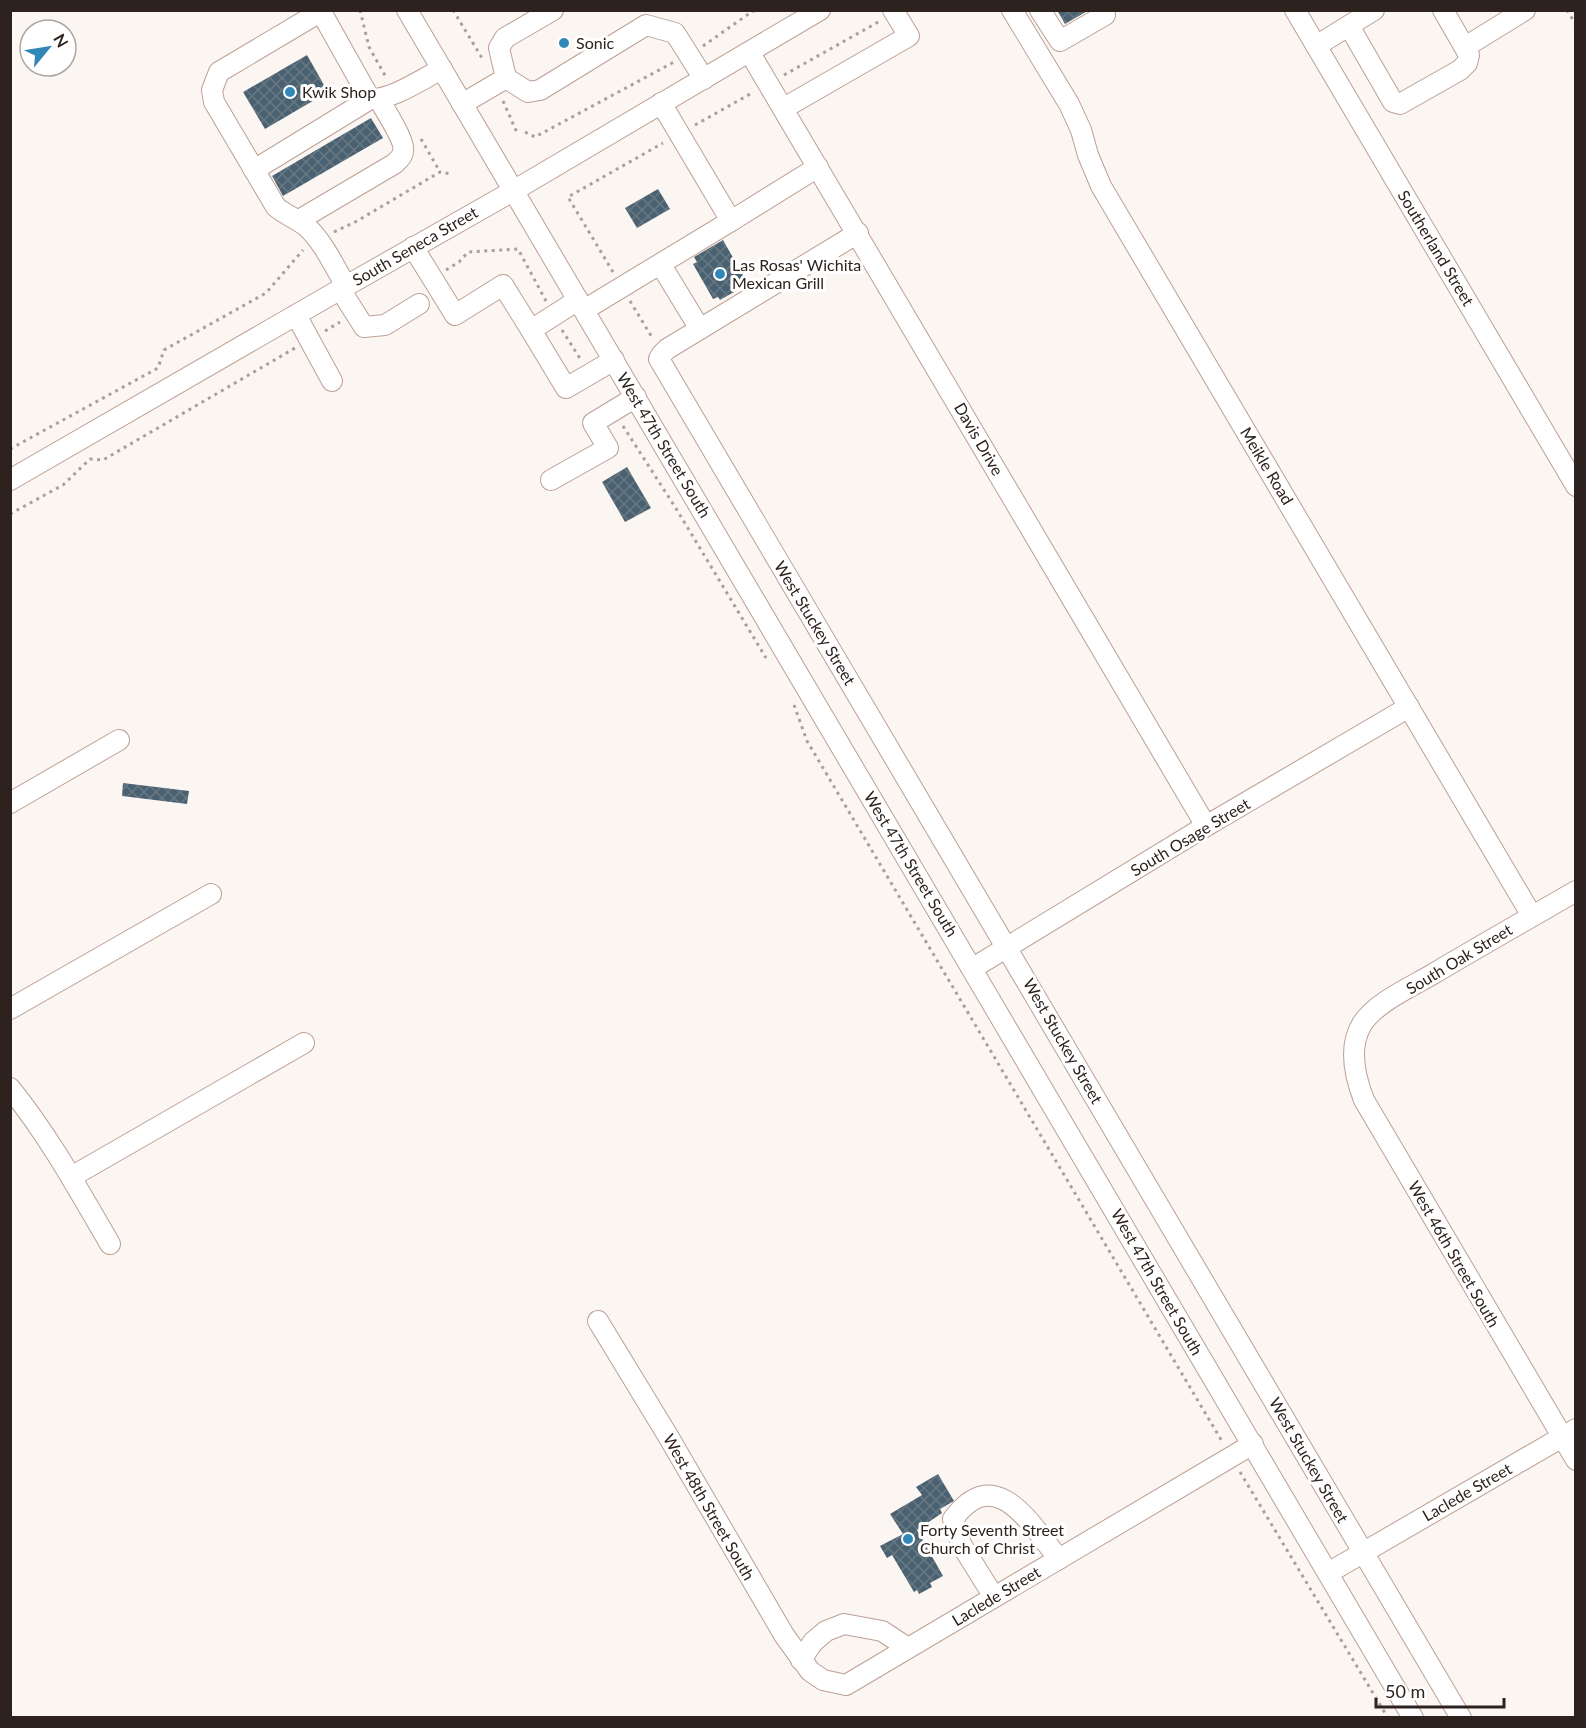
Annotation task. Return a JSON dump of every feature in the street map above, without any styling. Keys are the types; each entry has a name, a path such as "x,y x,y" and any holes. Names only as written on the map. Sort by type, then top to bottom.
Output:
{"street":[{"name":"West 47th Street South","path":"407,10 1413,1718"},
{"path":"552,10 505,38 499,48 506,78 528,92 540,90 645,18 675,33 704,80"},
{"name":"Meikle Road","path":"1012,10 1069,104 1101,186 1532,916"},
{"path":"1040,10 1059,41 1105,15 1103,10"},
{"name":"Southerland Street","path":"1295,10 1575,486"},
{"path":"1316,46 1374,10"},
{"path":"1349,26 1393,102 1400,104 1460,70 1467,63 1469,55 1443,10"},
{"path":"1465,48 1525,10"},
{"path":"299,220 394,164 402,156 404,149 401,140 320,11 219,72 212,90 214,102 276,207 284,214 299,220 318,239 364,327 385,325 419,304"},
{"name":"South Seneca Street","path":"10,480 704,80 815,12"},
{"path":"784,108 909,36 894,12"},
{"name":"Davis Drive","path":"750,52 1206,826"},
{"path":"254,170 374,99 395,93 442,69"},
{"path":"462,104 506,78"},
{"path":"661,104 732,221"},
{"path":"531,330 554,316 662,265 818,167"},
{"path":"662,265 700,329 858,233"},
{"path":"413,247 455,315 503,285 566,388 614,360"},
{"path":"296,315 332,381"},
{"name":"West Stuckey Street","path":"700,329 662,354 659,359 1461,1718"},
{"path":"551,480 608,448 593,423 636,397"},
{"name":"South Osage Street","path":"973,968 1206,826 1409,707"},
{"path":"10,803 119,740"},
{"name":"South Oak Street","path":"1357,1041 1361,1025 1385,1003 1575,891"},
{"path":"10,1009 211,894"},
{"name":"West 46th Street South","path":"1357,1041 1354,1061 1356,1080 1364,1100 1569,1433 1575,1460"},
{"path":"71,1177 304,1043"},
{"path":"10,1088 31,1113 110,1244"},
{"name":"West 48th Street South","path":"598,1321 784,1635 810,1671 830,1682"},
{"name":"Laclede Street","path":"1328,1573 1569,1433"},
{"name":"Laclede Street","path":"830,1682 846,1685 1253,1444"},
{"path":"994,1597 961,1544 953,1519 961,1508 983,1495 999,1496 1019,1509 1059,1559"},
{"path":"801,1659 813,1642 826,1630 844,1624 882,1631 908,1648"}],"path":[{"path":"525,132 535,137 711,41 756,10"},
{"path":"1567,10 1575,25"},
{"path":"567,197 894,12"},
{"path":"10,449 158,368 164,350 266,293 308,244 357,220 440,172 452,174"},
{"path":"432,278 459,262 468,252 518,249 554,316 590,374"},
{"path":"10,514 63,485 90,459 103,460 356,313"},
{"path":"613,410 677,510 768,662"},
{"path":"791,700 807,741 1388,1718"}],"building":[{"path":"1057,10 1089,10 1065,24"},
{"path":"307,55 328,92 265,129 243,92"},
{"path":"371,118 383,138 283,196 272,176"},
{"path":"658,189 670,209 637,228 625,208"},
{"name":"Las Rosas' Wichita Mexican Grill","path":"723,240 748,284 720,300 718,297 713,299 693,264 697,262 694,257"},
{"path":"627,467 651,508 625,522 602,482"},
{"path":"123,783 189,791 187,804 122,796"},
{"name":"Forty Seventh Street Church of Christ","path":"938,1474 954,1501 940,1509 942,1513 917,1530 943,1576 930,1583 932,1587 919,1594 917,1590 914,1592 892,1555 887,1558 880,1546 903,1534 890,1514 922,1495 916,1487"}],"place":[{"name":"Sonic","path":"564,43"},
{"name":"Kwik Shop","path":"290,92"},
{"name":"Las Rosas' Wichita Mexican Grill","path":"720,274"},
{"name":"Forty Seventh Street Church of Christ","path":"908,1539"}]}
